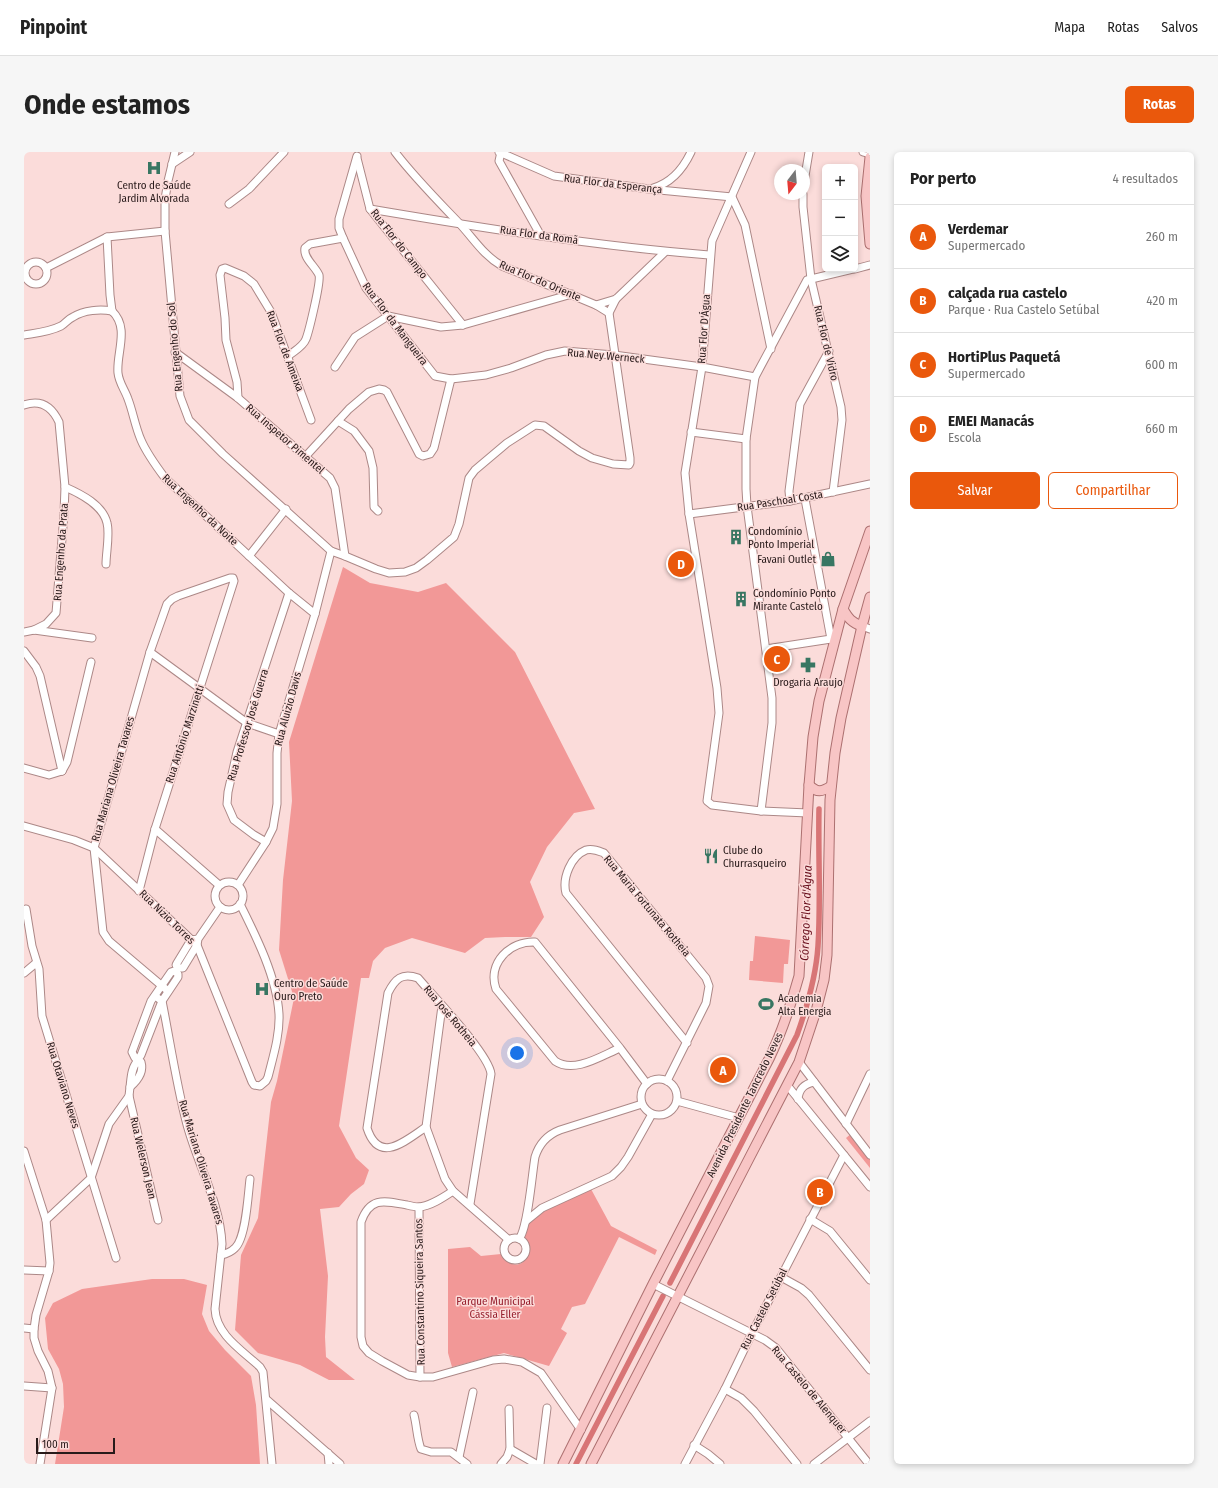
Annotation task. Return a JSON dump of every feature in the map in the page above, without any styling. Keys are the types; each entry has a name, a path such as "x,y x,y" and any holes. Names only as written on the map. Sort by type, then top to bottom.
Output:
{"main road":[{"path":"870,157 866,196 870,244"},
{"name":"Avenida Presidente Tancredo Neves","path":"563,1464 779,1038 790,1007 799,976 809,785 813,737 819,701 833,639 870,531"},
{"path":"593,1463 670,1292 721,1211 799,1062 816,1012 825,974 827,955 831,786 841,718 866,627 870,597"},
{"path":"843,609 849,619 855,624 866,627"},
{"path":"809,785 814,790 820,791 824,791 831,786"},
{"path":"808,801 813,796 818,795 823,795 830,800"}],"street":[{"name":"Rua Engenho do Sol","path":"175,152 165,199 165,231 180,396 189,420 223,454 331,551"},
{"path":"172,164 190,152"},
{"path":"229,204 249,189 284,152"},
{"name":"Rua Flor do Oriente","path":"394,152 404,165 461,225 490,259 502,266 572,294 609,313"},
{"path":"500,152 499,162 541,236"},
{"name":"Rua Flor da Esperança","path":"500,152 554,176 649,189 732,197"},
{"path":"649,189 663,185 670,181 679,171 691,152"},
{"name":"Rua Flor D'Água","path":"751,152 712,240 702,367 685,473 689,514 717,688 719,712 706,801 709,804 762,811"},
{"path":"807,164 809,152"},
{"path":"863,152 870,154"},
{"name":"Rua Flor do Campo","path":"356,154 370,209 463,325"},
{"name":"Rua Flor da Mangueira","path":"356,154 339,219 339,228 366,288 435,376"},
{"path":"732,197 745,225 771,349"},
{"name":"Rua Flor de Vidro","path":"803,200 811,279 841,407 842,420 833,492"},
{"name":"Rua Flor da Romã","path":"370,209 461,225 541,236 665,252 710,255"},
{"path":"46,268 108,237 165,231"},
{"name":"Rua Engenho da Noite","path":"108,237 112,311 117,316 121,333 118,374 121,386 127,396 141,440 154,464 165,478 289,593 315,614"},
{"path":"288,356 300,347 306,339 319,285 319,275 305,253 305,248 310,244 343,238"},
{"path":"331,551 346,556 376,570 389,573 405,572 416,568 454,537 459,524 469,478 475,470 507,443 535,425 548,428 579,451 592,458 613,464 629,465 630,458 609,313 616,299 665,252"},
{"path":"31,262 40,263 46,268 47,275 39,284 32,284 25,279 24,271 31,262"},
{"path":"858,268 870,265"},
{"name":"Rua Flor de Ameixa","path":"238,398 237,382 226,340 220,275 222,269 225,268 244,276 254,284 271,312 311,420"},
{"path":"808,813 762,811 772,723 772,698 747,506 746,439 755,377 804,285 807,280 841,272"},
{"path":"335,367 355,337 388,316 441,327 463,325 572,294"},
{"path":"596,305 616,299"},
{"path":"24,335 44,332 61,326 73,316 85,312 105,310 112,311"},
{"name":"Rua Ney Werneck","path":"435,376 451,379 486,375 512,368 546,355 565,351 614,355 702,367 755,377"},
{"path":"790,501 789,491 800,404 829,351"},
{"name":"Rua Inspetor Pimentel","path":"175,352 238,398 330,478 335,488 346,556"},
{"path":"305,457 349,409 369,392 375,389 384,390 387,392 420,455 430,454 434,448 451,379"},
{"name":"Rua Engenho da Prata","path":"24,405 32,402 45,405 56,415 59,422 65,487 56,613 46,624 34,630"},
{"path":"338,420 354,431 369,451 373,468 374,506 378,511"},
{"path":"691,432 746,439"},
{"name":"Rua Paschoal Costa","path":"689,514 805,499 870,484"},
{"path":"65,487 74,491 96,506 104,514 108,524 106,564"},
{"path":"766,649 833,639 805,499"},
{"path":"249,556 286,509"},
{"name":"Rua Aluizio Davis","path":"238,885 266,842 273,828 277,804 276,753 279,734 315,614 331,551"},
{"name":"Rua Mariana Oliveira Tavares","path":"168,991 109,941 102,932 94,848 150,652 167,604 178,596 233,578"},
{"name":"Rua Antônio Marzinetti","path":"139,891 155,829 234,581 233,578"},
{"name":"Rua Professor José Guerra","path":"266,842 234,820 227,804 228,792 237,752 289,593"},
{"path":"24,632 34,630 92,638"},
{"path":"24,651 36,667 40,676 62,771"},
{"path":"150,652 247,723 279,734"},
{"path":"24,768 49,775 62,771 67,762 91,662"},
{"name":"Rua Nízio Torres","path":"24,826 74,840 94,848 195,941 252,1082 260,1086 268,1077 277,1038 279,1014 269,968 240,904"},
{"path":"155,829 219,885"},
{"name":"Rua Maria Fortunata Rotheia","path":"667,1081 687,1043 706,1003 709,986 706,978 604,853 596,850 586,850 578,856 567,871 564,886 566,893 687,1043"},
{"path":"228,881 238,885 243,894 240,904 237,907 228,910 220,907 216,903 214,894 219,885 228,881"},
{"path":"195,941 220,907"},
{"name":"Rua Otaviano Neves","path":"26,909 32,946 39,969 42,1016 116,1258"},
{"path":"620,1048 574,1066 560,1064 555,1061 496,989 494,982 494,970 497,964 511,947 526,941 535,942 620,1048 646,1084"},
{"path":"24,974 36,963"},
{"path":"174,971 177,973 178,977 168,991 162,1001 141,1055 139,1058 135,1058 132,1052 151,1001 171,972 174,971"},
{"name":"Rua José Rotheia","path":"426,1127 392,1148 375,1144 370,1138 367,1128 388,993 398,978 405,976 418,978 475,1045 490,1068 491,1074 470,1204"},
{"path":"155,996 162,1001"},
{"name":"Rua Mariana Oliveira Tavares","path":"162,1001 186,1122 216,1208 222,1233 215,1309 217,1323 226,1336 263,1372 267,1400"},
{"path":"442,1006 426,1127 445,1179 453,1191 470,1204 509,1240"},
{"path":"799,1062 870,1155"},
{"path":"846,1124 870,1074"},
{"path":"660,1079 667,1081 676,1092 677,1101 670,1112 665,1115 658,1116 652,1114 644,1108 641,1093 646,1084 653,1080 660,1079"},
{"path":"798,1099 801,1088 814,1082"},
{"path":"787,1085 870,1187"},
{"path":"46,1220 91,1178 109,1124 129,1096 130,1087"},
{"name":"Rua Welerson Jean","path":"129,1096 158,1220"},
{"path":"677,1101 739,1118"},
{"path":"519,1239 526,1221 535,1157 541,1144 550,1135 560,1130 642,1104"},
{"path":"526,1221 530,1216 542,1208 612,1176 628,1158 652,1114"},
{"path":"24,1151 46,1220 50,1263 36,1315 34,1329 34,1338 38,1351 48,1371 52,1388 40,1464"},
{"name":"Rua Castelo Setúbal","path":"685,1464 725,1389 752,1333 844,1155"},
{"path":"221,1256 236,1248 241,1240 250,1179"},
{"name":"Rua Constantino Siqueira Santos","path":"453,1191 427,1205 419,1207 384,1200 371,1206 363,1215 361,1222 361,1337 363,1346 369,1353 382,1361 408,1375 420,1378 433,1377 504,1358 522,1362 542,1373 581,1430"},
{"path":"529,1199 532,1205 542,1208"},
{"name":"Rua Constantino Siqueira Santos","path":"419,1207 420,1378"},
{"path":"810,1219 830,1231 870,1280"},
{"path":"514,1238 519,1239 526,1245 526,1254 519,1260 510,1259 507,1256 505,1248 509,1240 514,1238"},
{"path":"24,1270 49,1271"},
{"path":"781,1277 809,1294 870,1370"},
{"name":"Rua Castelo de Alenquer","path":"653,1284 752,1333 776,1348 869,1464"},
{"path":"24,1328 34,1329"},
{"path":"24,1386 52,1388"},
{"path":"725,1389 741,1398 754,1411 797,1464"},
{"path":"459,1457 473,1392"},
{"path":"267,1400 340,1464"},
{"path":"267,1400 272,1464"},
{"path":"540,1464 547,1408"},
{"path":"501,1464 507,1457 510,1449 509,1409"},
{"path":"414,1415 418,1442 421,1449 431,1452 451,1452 467,1464"},
{"path":"814,1464 870,1421"},
{"path":"694,1445 720,1464"},
{"path":"510,1449 536,1464"},
{"path":"328,1453 329,1464"}],"green space":[{"path":"343,567 370,583 418,592 446,583 515,652 595,809 574,813 547,847 530,882 544,917 531,937 485,938 465,953 412,938 385,948 373,961 369,978 361,978 339,1126 356,1158 369,1170 364,1184 351,1194 339,1207 320,1209 328,1276 325,1337 326,1357 355,1380 329,1380 300,1365 258,1353 235,1330 241,1255 258,1218 271,1102 277,1081 294,998 279,950 283,880 292,801 289,742"},
{"path":"755,936 790,940 788,964 784,964 783,983 749,980 750,961 753,961"},
{"path":"852,1133 870,1157 870,1168 846,1138"},
{"name":"Parque Municipal Cássia Eller","path":"591,1189 611,1226 657,1250 655,1255 619,1237 585,1304 572,1307 561,1329 567,1333 549,1366 504,1353 452,1367 448,1353 448,1249 470,1247 481,1256 501,1254 506,1261 510,1263 522,1263 528,1254 525,1241 525,1231 532,1217"},
{"path":"152,1279 184,1279 207,1285 202,1314 209,1331 225,1350 251,1376 256,1405 260,1464 55,1464 64,1407 63,1384 59,1369 48,1349 45,1318 53,1303 82,1289"}],"waterway":[{"name":"Córrego Flor d'Água","path":"670,1283 797,1035 804,1014 813,980 818,946 819,809"},
{"path":"576,1464 663,1296"}],"place":[{"name":"Centro de Saúde Jardim Alvorada","path":"154,168"},
{"name":"Condomínio Ponto Imperial","path":"736,537"},
{"name":"Favani Outlet","path":"828,559"},
{"name":"EMEI Manacás","path":"681,564"},
{"name":"Condomínio Ponto Mirante Castelo","path":"741,599"},
{"name":"HortiPlus Paquetá","path":"777,659"},
{"name":"Drogaria Araujo","path":"808,665"},
{"name":"Clube do Churrasqueiro","path":"711,856"},
{"name":"Centro de Saúde Ouro Preto","path":"262,989"},
{"name":"Academia Alta Energia","path":"766,1004"},
{"name":"Verdemar","path":"723,1070"},
{"name":"calçada rua castelo","path":"820,1192"}]}
